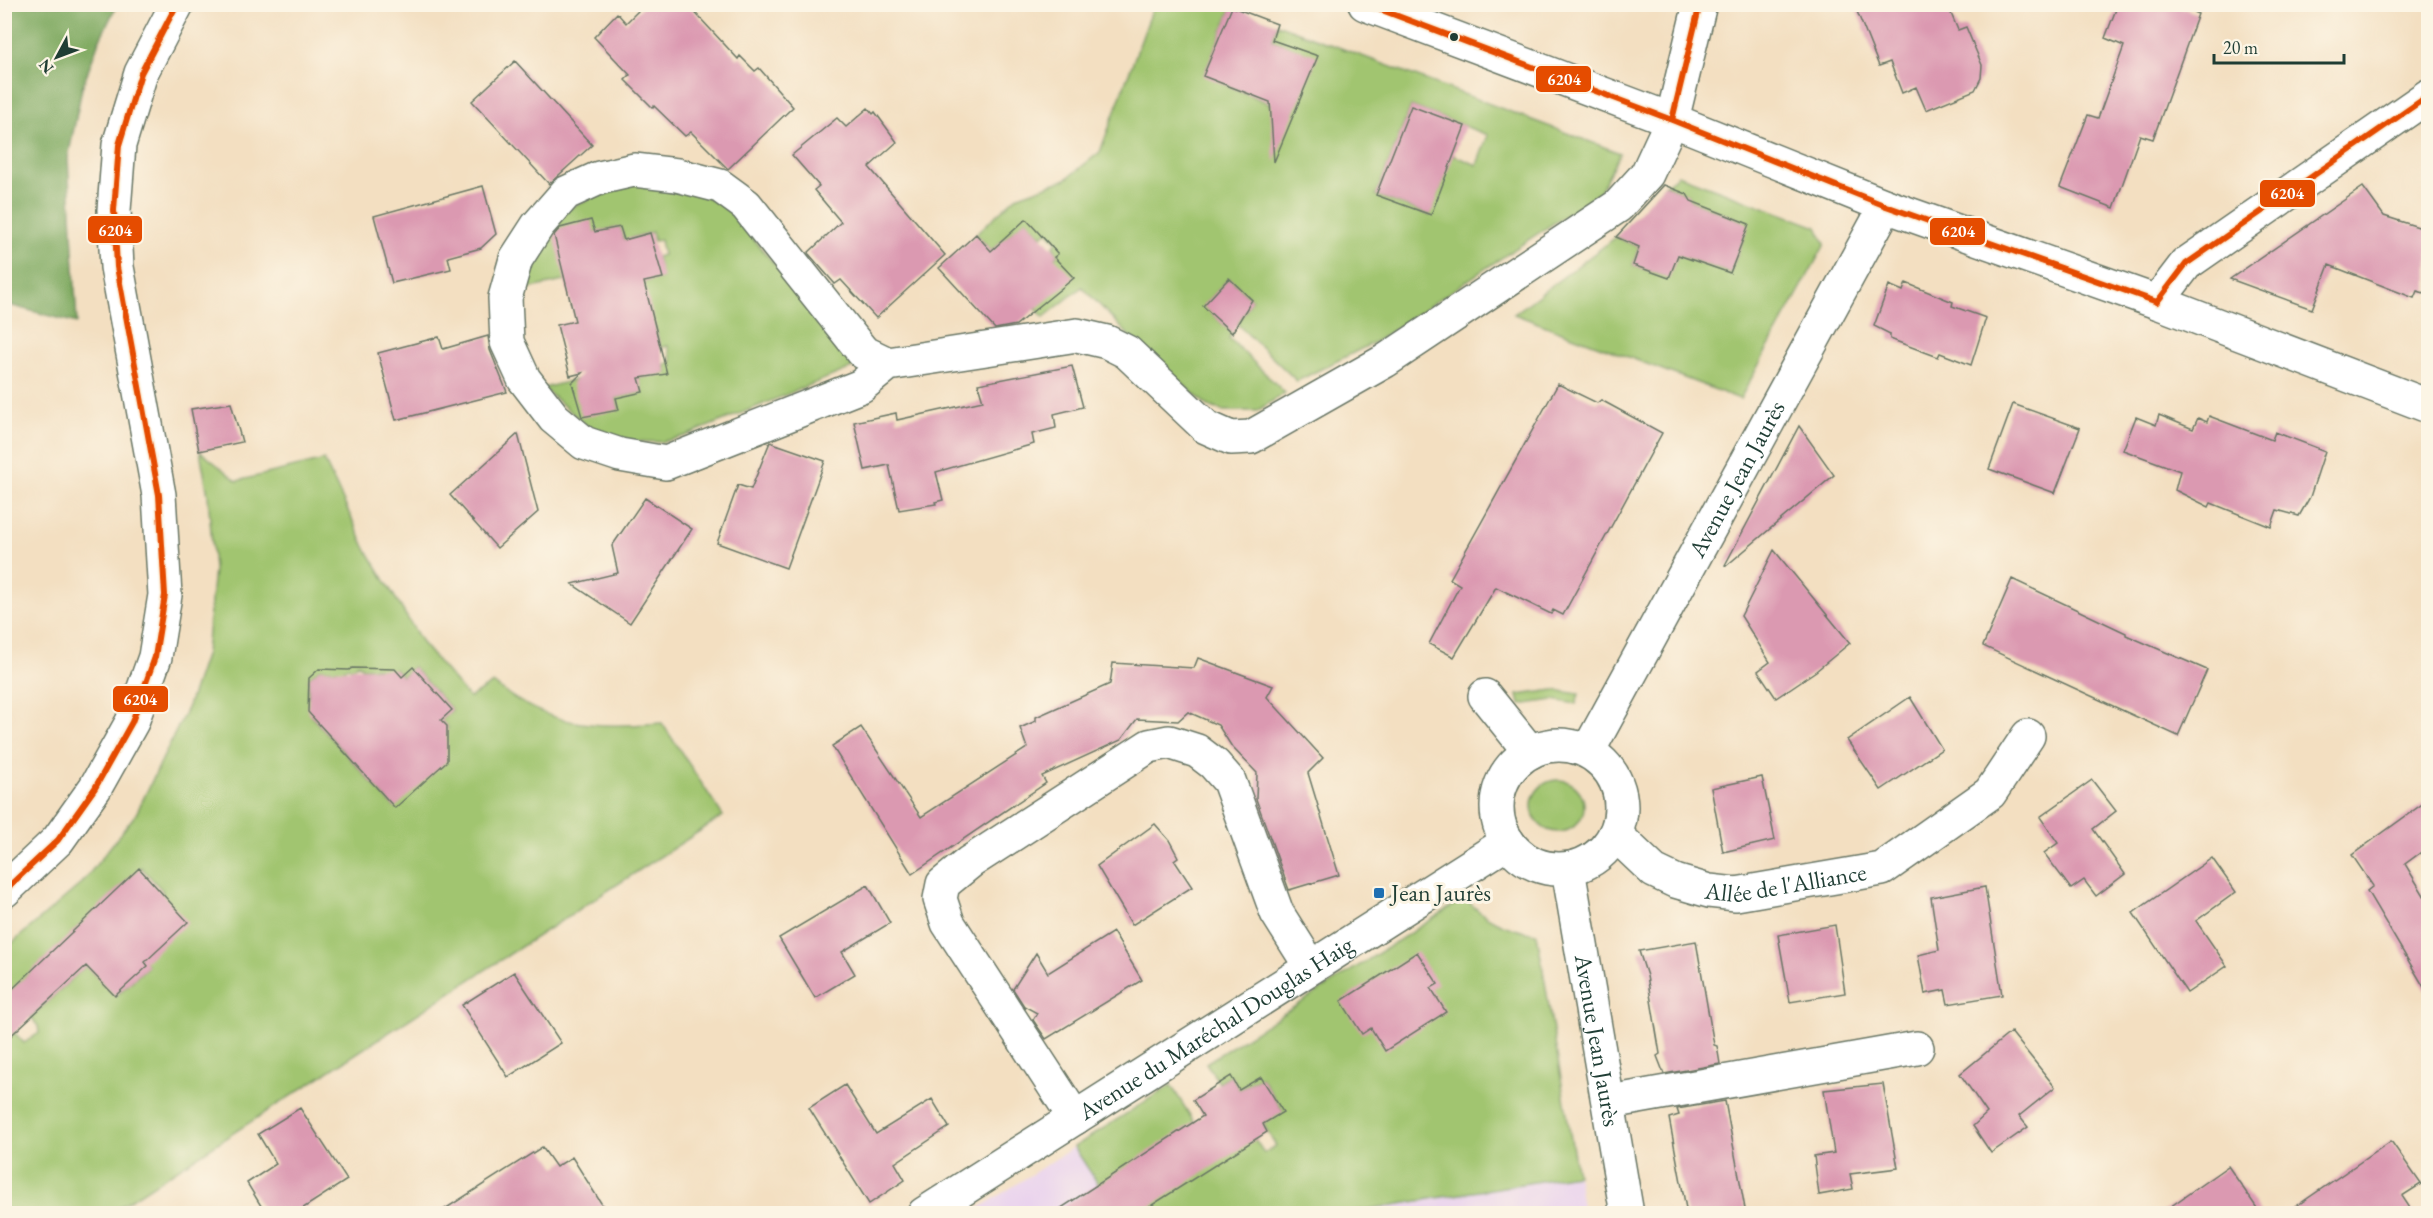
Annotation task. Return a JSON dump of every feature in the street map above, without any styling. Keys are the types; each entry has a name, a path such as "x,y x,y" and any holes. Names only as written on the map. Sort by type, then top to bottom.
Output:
{"street":[{"path":"4,891 58,840 95,788 132,722 155,657 165,595 159,495 117,267 114,210 119,145 141,73 177,4"},
{"path":"1365,4 1672,120 1886,206 2157,302 2428,406"},
{"path":"888,364 863,352 746,206 720,186 677,175 634,170 599,178 566,193 538,225 516,259 505,298 507,342 524,379 554,418 584,443 620,455 666,463 861,386 888,364 1077,335 1107,342 1127,352 1206,427 1231,438 1251,437 1385,361 1618,206 1647,174 1672,120 1700,4"},
{"path":"2157,302 2186,264 2428,96"},
{"name":"Avenue Jean Jaurès","path":"1588,752 1886,206"},
{"path":"1485,696 1530,752"},
{"name":"Allée de l'Alliance","path":"1615,834 1654,871 1675,881 1710,891 1736,894 1882,868 1990,793 2028,736"},
{"path":"1075,1118 948,923 940,899 943,884 970,862 1149,746 1169,742 1197,751 1214,764 1229,781 1277,914 1311,967"},
{"path":"1549,745 1569,745 1588,752 1612,773 1619,788 1621,812 1615,834 1604,851 1587,863 1568,869 1551,869 1534,864 1519,855 1508,842 1499,823 1497,802 1502,782 1513,765 1530,752 1549,745"},
{"name":"Avenue du Maréchal Douglas Haig","path":"924,1214 1508,842"},
{"name":"Avenue Jean Jaurès","path":"1568,869 1628,1214"},
{"path":"1610,1102 1917,1048"}],"shaded area":[{"path":"1074,1147 1117,1213 970,1214"},
{"path":"1577,1175 1583,1213 1345,1214"}],"green space":[{"path":"1224,4 1232,7 1204,75 1293,114 1317,57 1272,40 1277,24 1620,153 1599,193 1375,342 1297,381 1237,324 1252,300 1229,278 1204,306 1232,333 1229,338 1285,393 1257,411 1224,411 1208,406 1143,350 1082,287 1044,317 1036,309 1037,272 1058,254 1053,246 1057,242 1047,231 1042,236 1026,220 991,251 976,234 1016,197 1066,179 1100,152 1154,5","holes":["1411,106 1488,135 1477,165 1453,155 1430,215 1376,195"]},
{"path":"4,5 117,5 99,41 82,88 68,158 77,323 5,304"},
{"path":"1678,175 1817,227 1825,244 1740,399 1514,314 1616,237 1639,247 1633,265 1668,277 1678,255 1730,273 1747,228 1742,221 1691,201 1687,194 1665,185"},
{"path":"620,183 689,186 730,211 859,365 685,436 661,442 625,441 592,430 543,388 578,379 619,410 616,398 642,392 639,378 667,373 665,364 672,362 668,346 660,348 655,327 610,336 615,289 662,278 657,257 663,255 660,240 654,241 652,232 624,240 620,227 595,232 572,279 523,290 528,267 564,211"},
{"path":"200,451 237,481 324,460 366,549 423,644 469,698 493,683 534,709 573,722 614,725 662,723 723,816 110,1213 5,1213 5,1012 13,1031 24,1043 39,1033 38,1026 31,1017 86,966 116,996 148,966 118,934 163,891 141,867 5,997 5,949 82,883 136,814 188,706 206,653 214,569 208,495","holes":["358,663 362,668 377,668 385,677 395,669 402,677 413,667 452,710 441,720 448,728 439,737 394,807 311,716 319,708 308,696 309,678 319,669 338,670 341,673 348,666 351,669"]},
{"path":"1554,690 1579,694 1576,704 1553,700 1520,705 1518,695"},
{"path":"1558,780 1572,784 1580,792 1584,806 1580,820 1572,828 1558,832 1544,828 1536,820 1532,806 1536,792 1544,784"},
{"path":"1465,898 1489,918 1517,930 1537,934 1577,1175 1345,1213 1117,1213 1074,1147 1171,1085 1199,1130 1234,1107 1264,1153 1276,1146 1263,1124 1283,1111 1261,1077 1239,1090 1231,1076 1219,1083 1206,1063"}],"building":[{"path":"645,4 687,4 738,59 740,56 755,71 759,68 793,107 728,169 691,132 685,136 654,106 653,108 625,80 630,75 594,37 617,13 626,23"},
{"path":"1854,4 1947,4 1958,30 1966,27 1982,65 1981,78 1975,90 1926,110 1916,87 1902,93 1890,62 1879,66"},
{"path":"2118,4 2172,4 2198,14 2153,139 2140,135 2114,208 2060,187 2088,115 2098,118 2124,46 2105,38"},
{"path":"1232,7 1277,24 1272,40 1318,56 1274,162 1270,102 1203,76"},
{"path":"515,61 592,145 549,184 472,101"},
{"path":"1411,106 1465,126 1431,215 1376,195"},
{"path":"868,108 873,114 875,112 897,142 869,167 945,255 876,318 841,280 835,284 808,253 841,222 814,190 819,186 792,155 837,118 846,127"},
{"path":"1664,185 1687,194 1691,201 1749,224 1730,273 1678,255 1669,278 1633,265 1639,247 1616,237"},
{"path":"483,186 496,234 481,248 448,257 451,269 392,283 374,216"},
{"path":"2363,187 2384,216 2428,230 2428,294 2417,291 2414,298 2329,265 2312,309 2230,279"},
{"path":"1026,219 1058,254 1054,257 1074,278 1016,325 995,329 939,268 976,234 991,251"},
{"path":"591,220 595,232 620,227 624,240 650,233 663,278 644,282 667,374 639,378 643,392 616,398 619,410 582,417 572,383 582,373 570,376 557,325 575,321 554,235 560,228"},
{"path":"1229,278 1252,300 1232,333 1203,306"},
{"path":"1906,283 1953,302 1952,306 1986,318 1971,365 1940,353 1938,357 1890,339 1890,334 1874,326 1889,285 1903,291"},
{"path":"488,336 490,350 507,392 396,420 378,353 439,337 443,349"},
{"path":"1072,366 1083,407 1054,414 1056,428 1032,434 1034,444 936,472 943,500 935,502 936,504 899,510 889,465 865,470 854,422 896,413 897,420 983,401 978,384"},
{"path":"1558,384 1597,403 1601,400 1662,433 1563,615 1553,610 1551,614 1496,587 1454,657 1429,644 1460,585 1450,579"},
{"path":"231,403 242,442 199,451 191,409"},
{"path":"2013,404 2080,428 2055,493 1989,469"},
{"path":"2159,415 2193,429 2198,418 2207,422 2209,416 2272,440 2275,432 2325,451 2310,497 2299,516 2277,510 2271,527 2211,503 2209,507 2175,490 2180,471 2123,450 2136,417 2156,425"},
{"path":"1799,426 1834,475 1726,566 1725,565"},
{"path":"518,434 538,512 497,548 450,495"},
{"path":"770,442 825,461 786,568 717,543 738,485 751,489"},
{"path":"645,498 692,529 630,623 572,584 618,573 612,546"},
{"path":"1774,550 1850,643 1816,671 1776,698 1758,671 1770,662 1741,616"},
{"path":"2012,579 2126,635 2207,670 2178,736 1983,646"},
{"path":"1198,658 1273,686 1267,697 1323,758 1308,773 1339,875 1289,890 1256,799 1257,773 1232,747 1218,725 1188,712 1178,721 1137,719 1121,740 1042,776 1046,783 912,874 832,746 861,727 921,817 1027,748 1020,728 1036,721 1036,717 1110,684 1113,663 1194,668"},
{"path":"413,667 452,710 441,720 447,726 447,761 395,808 308,712 309,678 319,669 349,670 352,668 395,669 402,677"},
{"path":"1910,697 1942,749 1881,790 1847,740"},
{"path":"1762,777 1775,840 1723,852 1711,788"},
{"path":"2092,780 2116,811 2093,829 2125,874 2096,896 2084,880 2071,889 2044,853 2058,843 2040,817"},
{"path":"2428,800 2428,847 2405,864 2428,902 2428,994 2367,891 2373,886 2352,855"},
{"path":"1155,824 1169,840 1178,857 1174,860 1192,887 1132,925 1097,866"},
{"path":"2212,858 2236,892 2196,921 2227,966 2187,993 2133,913"},
{"path":"139,868 188,922 145,962 148,966 115,996 86,966 4,1042 4,997"},
{"path":"868,885 890,923 842,952 855,974 815,998 779,938"},
{"path":"1985,887 2002,995 1948,1004 1945,990 1925,994 1918,955 1939,950 1931,897"},
{"path":"1835,925 1845,993 1790,1002 1778,935"},
{"path":"1113,932 1142,980 1046,1039 1033,1020 1037,1013 1024,1006 1013,989 1036,953 1048,973"},
{"path":"1696,941 1714,1045 1717,1046 1720,1064 1664,1074 1657,1056 1660,1054 1647,976 1639,951"},
{"path":"1417,952 1438,984 1431,988 1446,1012 1385,1051 1371,1028 1362,1034 1341,1001"},
{"path":"514,972 561,1043 508,1077 462,1005"},
{"path":"2011,1032 2055,1087 2019,1116 2028,1127 1991,1153 1973,1126 1987,1113 1960,1074"},
{"path":"1231,1076 1239,1090 1261,1077 1283,1112 1263,1124 1267,1132 1138,1214 1052,1214 1203,1116 1193,1100"},
{"path":"1883,1084 1898,1168 1850,1174 1853,1189 1819,1195 1814,1156 1834,1153 1824,1090"},
{"path":"845,1085 876,1134 932,1099 949,1127 895,1163 905,1180 869,1204 809,1108"},
{"path":"1725,1101 1746,1214 1687,1214 1669,1118 1679,1115 1677,1109"},
{"path":"300,1108 347,1180 294,1214 266,1214 247,1183 276,1164 258,1134"},
{"path":"2391,1141 2421,1184 2402,1196 2414,1214 2285,1214"},
{"path":"542,1147 556,1167 572,1157 608,1214 437,1214"},
{"path":"2228,1166 2261,1214 2160,1214"}],"transit line":[{"name":"6204","path":"4,891 58,840 95,788 132,722 155,657 165,595 159,495 117,267 114,210 119,145 141,73 177,4"},
{"name":"6204","path":"1366,4 1672,120 1886,206 2157,302"},
{"name":"6204","path":"1672,120 1700,4"},
{"name":"6204","path":"2157,302 2186,264 2428,96"}],"place":[{"name":"Jean Jaurès","path":"1379,893"}]}
